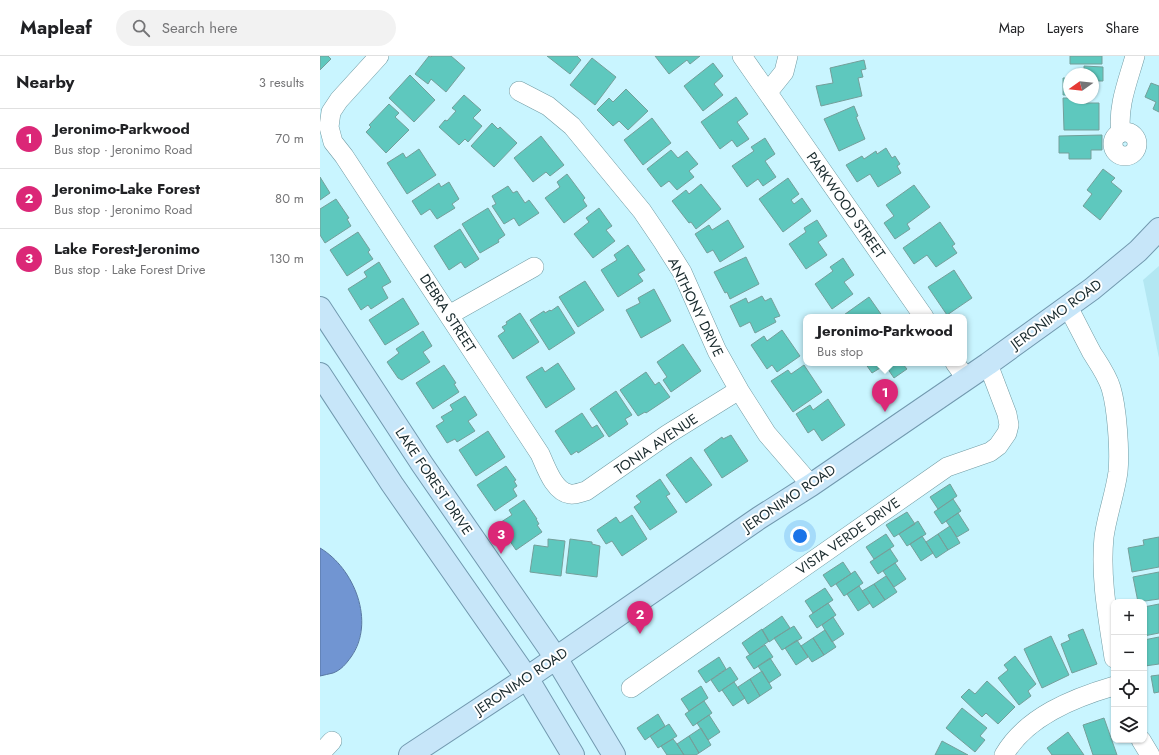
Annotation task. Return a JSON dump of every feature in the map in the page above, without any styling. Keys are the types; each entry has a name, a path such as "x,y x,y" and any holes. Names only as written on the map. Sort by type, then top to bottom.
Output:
{"main road":[{"name":"JERONIMO ROAD","path":"410,755 556,658 759,518 811,485 961,371 988,364 1068,307 1138,251 1159,229"},
{"name":"LAKE FOREST DRIVE","path":"320,308 422,464 556,658 614,755"},
{"path":"320,374 396,490 526,678 573,755"}],"street":[{"name":"DEBRA STREET","path":"379,56 339,100 331,112 329,127 333,142 344,156 540,454 552,479 560,491 571,495"},
{"name":"PARKWOOD STREET","path":"742,56 922,314"},
{"path":"768,92 784,72 788,56"},
{"path":"1121,133 1119,118 1134,56"},
{"name":"ANTHONY DRIVE","path":"519,91 548,106 572,126 642,211 682,272 717,351 739,390 767,434 811,485"},
{"path":"449,315 534,267"},
{"path":"1068,307 1102,369 1110,387 1116,413 1119,458 1118,473 1104,537 1103,564 1111,637"},
{"name":"VISTA VERDE DRIVE","path":"631,688 946,467 990,452 998,446 1007,432 1009,425 1005,408 988,364"},
{"name":"TONIA AVENUE","path":"571,495 586,491 668,434 739,390"},
{"path":"1004,755 1019,736 1050,712 1091,693 1111,687"},
{"path":"1143,743 1150,755"}],"shaded area":[{"path":"1159,266 1159,358 1143,280"}],"water":[{"path":"320,548 332,557 343,569 351,582 358,597 361,612 361,628 358,643 351,657 336,672 320,676"}],"building":[{"path":"320,56 328,56 331,59 320,70"},
{"path":"429,56 451,56 465,68 446,92 431,79 428,84 415,74"},
{"path":"547,56 577,56 581,60 570,74"},
{"path":"655,56 700,56 690,64 687,60 669,74"},
{"path":"1070,56 1102,56 1102,64 1070,64"},
{"path":"592,58 616,77 595,105 570,85"},
{"path":"864,60 866,69 861,70 863,77 858,78 862,96 821,106 816,86 833,83 830,68"},
{"path":"713,63 723,76 714,84 723,95 703,111 684,86"},
{"path":"1084,66 1103,67 1103,81 1099,81 1099,68 1084,68"},
{"path":"410,75 435,100 414,122 389,98"},
{"path":"1151,83 1159,86 1159,112 1153,109 1156,102 1145,97"},
{"path":"626,89 648,111 628,130 619,121 613,126 597,110 609,98 613,102"},
{"path":"464,95 481,110 473,118 482,126 468,142 465,139 459,145 439,127 456,111 452,108"},
{"path":"736,97 748,114 737,122 749,139 737,147 732,140 720,149 701,122"},
{"path":"389,104 399,113 395,117 409,130 386,153 366,132 371,127 369,125"},
{"path":"1063,104 1099,104 1099,130 1064,130"},
{"path":"854,106 858,116 856,117 865,139 839,151 824,119"},
{"path":"652,118 671,143 643,165 624,140"},
{"path":"492,123 498,129 500,127 517,143 494,167 471,146"},
{"path":"1102,135 1102,150 1091,150 1091,159 1069,159 1069,153 1059,153 1059,136"},
{"path":"541,136 564,165 550,176 546,172 533,182 514,158"},
{"path":"765,138 775,154 765,161 776,177 763,186 758,179 747,187 732,166 754,151 751,147"},
{"path":"886,148 892,158 895,156 900,164 897,166 901,173 878,187 870,174 857,182 846,165 862,156 864,159 876,151 877,154"},
{"path":"419,149 436,175 407,194 387,163 403,153 406,158"},
{"path":"671,150 678,158 687,151 698,164 689,171 694,177 677,190 669,181 661,187 647,169"},
{"path":"1103,169 1115,178 1111,182 1122,191 1100,220 1083,206 1092,194 1087,190"},
{"path":"567,174 585,198 583,200 587,206 564,223 545,198 560,187 557,182"},
{"path":"320,177 330,193 320,200"},
{"path":"788,178 799,194 791,200 794,204 802,198 811,211 783,232 759,199"},
{"path":"449,182 459,199 452,204 455,208 437,219 430,209 421,215 412,201 439,183 441,187"},
{"path":"701,184 721,209 696,229 691,222 689,223 672,201 686,190 689,194"},
{"path":"914,185 930,207 907,224 910,229 895,239 884,223 894,216 886,205"},
{"path":"508,186 513,193 517,191 525,203 529,200 539,213 519,226 514,218 504,224 492,206 496,204 492,196"},
{"path":"336,199 349,218 347,219 351,226 325,243 320,235 320,209"},
{"path":"488,208 505,235 498,240 499,242 480,253 462,224"},
{"path":"599,208 612,226 606,230 615,241 593,258 574,234 589,222 586,218"},
{"path":"728,220 744,247 720,262 713,250 707,253 695,234 709,225 712,230"},
{"path":"817,220 827,236 818,242 827,255 806,269 789,244 806,232 804,228"},
{"path":"940,222 955,244 952,246 957,253 936,267 927,255 914,264 903,248"},
{"path":"460,229 479,259 465,268 461,262 449,270 434,246"},
{"path":"358,232 370,250 368,252 373,259 347,276 330,250"},
{"path":"628,245 645,270 638,274 643,281 618,297 601,270 617,260 614,255"},
{"path":"746,257 759,284 730,299 727,292 725,293 714,272"},
{"path":"843,258 854,275 844,282 853,294 832,309 815,284 833,271 830,267"},
{"path":"379,262 391,282 382,287 388,298 371,309 368,305 361,310 348,289 367,277 364,272"},
{"path":"954,270 972,298 946,314 928,287"},
{"path":"585,281 604,310 578,327 559,297"},
{"path":"654,289 671,321 641,338 626,310 640,303 638,298"},
{"path":"762,296 765,301 771,298 780,316 774,318 776,322 755,333 750,322 740,327 730,306 746,298 748,303"},
{"path":"869,297 881,314 845,314"},
{"path":"403,298 419,324 385,345 369,320"},
{"path":"558,306 575,333 549,350 530,320 544,311 545,313 550,310 551,311"},
{"path":"520,313 539,342 513,359 498,336 505,331 502,327 507,324 506,322"},
{"path":"782,330 800,356 777,372 772,365 767,369 751,345 764,336 767,341"},
{"path":"423,331 432,346 423,352 430,362 402,380 398,378 387,362 399,353 396,349"},
{"path":"683,344 701,371 671,392 663,380 667,377 657,362"},
{"path":"558,363 575,389 546,408 526,377 542,367 545,372"},
{"path":"444,365 456,383 454,384 459,392 433,409 416,383"},
{"path":"805,366 822,392 793,412 771,381 788,370 791,374"},
{"path":"867,366 883,366 872,373"},
{"path":"886,366 904,366 907,369 894,378"},
{"path":"646,372 655,385 659,382 670,397 646,413 645,412 638,416 620,390"},
{"path":"616,391 632,415 625,419 628,424 609,437 590,409"},
{"path":"465,396 477,415 468,421 475,431 457,442 455,439 447,443 436,426 444,421 441,417 453,410 450,405"},
{"path":"828,399 845,425 822,441 814,429 808,433 796,414 810,405 813,410"},
{"path":"582,413 592,428 597,425 604,436 578,453 577,451 571,455 555,431"},
{"path":"488,431 505,457 476,476 459,450"},
{"path":"731,435 748,461 722,478 704,450 722,437 723,439"},
{"path":"691,457 712,485 686,503 666,475"},
{"path":"506,466 516,480 514,481 517,486 513,489 517,496 495,511 477,485"},
{"path":"660,479 670,494 666,496 677,512 650,530 634,507 641,502 636,496"},
{"path":"950,484 957,496 938,509 930,497"},
{"path":"953,499 961,511 942,524 934,512"},
{"path":"524,500 537,519 539,524 537,525 542,532 516,550 498,524 512,515 509,510"},
{"path":"907,512 915,524 894,537 886,525"},
{"path":"958,513 969,530 957,537 946,521"},
{"path":"632,515 647,539 622,556 612,541 606,544 597,530 616,517 620,523"},
{"path":"918,521 926,534 907,546 899,534"},
{"path":"950,526 960,543 948,550 938,534"},
{"path":"886,534 894,546 874,559 866,547"},
{"path":"938,534 948,550 936,558 926,542"},
{"path":"922,536 933,553 921,561 910,544"},
{"path":"1159,537 1159,567 1132,572 1128,548 1144,545 1143,540"},
{"path":"548,539 565,541 561,576 530,572 534,545 548,547"},
{"path":"570,539 592,542 592,544 600,546 597,577 566,573"},
{"path":"890,549 898,561 878,574 870,562"},
{"path":"843,562 851,574 831,587 823,575"},
{"path":"895,563 906,579 894,587 883,571"},
{"path":"855,571 863,583 844,596 836,584"},
{"path":"1159,572 1159,599 1147,601 1147,599 1137,599 1133,577"},
{"path":"886,576 897,592 885,600 874,584"},
{"path":"874,584 885,600 873,608 862,591"},
{"path":"859,586 870,603 858,611 847,594"},
{"path":"825,588 833,600 813,613 805,601"},
{"path":"828,603 836,615 817,628 809,616"},
{"path":"1159,604 1159,633 1147,635 1147,606"},
{"path":"782,616 790,628 769,642 762,630"},
{"path":"833,617 844,634 832,642 822,625"},
{"path":"794,626 802,638 782,650 774,638"},
{"path":"762,629 769,641 750,655 742,643"},
{"path":"1083,629 1097,664 1072,673 1061,644 1070,640 1068,635"},
{"path":"825,630 836,647 824,655 813,638"},
{"path":"1051,636 1069,675 1042,688 1024,649"},
{"path":"1159,637 1159,664 1147,666 1147,639"},
{"path":"813,638 824,655 812,662 801,646"},
{"path":"797,640 808,657 796,665 785,648"},
{"path":"765,645 773,657 754,669 746,657"},
{"path":"1015,656 1036,684 1028,691 1031,696 1019,705 998,678 1008,670 1004,665"},
{"path":"719,657 726,669 706,683 698,671"},
{"path":"770,658 781,675 769,683 758,666"},
{"path":"730,667 738,679 719,692 711,680"},
{"path":"762,671 772,688 760,696 750,679"},
{"path":"1159,675 1159,692 1154,693 1151,676"},
{"path":"750,679 760,696 748,704 738,687"},
{"path":"987,681 1015,707 998,724 986,713 982,717 961,697 969,689 975,694"},
{"path":"734,682 745,698 733,706 722,690"},
{"path":"701,686 708,698 689,711 681,699"},
{"path":"704,701 712,713 693,726 685,714"},
{"path":"962,708 987,728 980,736 985,740 975,752 946,728"},
{"path":"658,714 665,726 645,740 637,728"},
{"path":"709,715 720,732 708,740 697,723"},
{"path":"1104,718 1111,738 1111,743 1113,743 1117,755 1093,755 1083,725"},
{"path":"669,724 677,736 658,748 650,736"},
{"path":"701,728 711,745 699,753 689,736"},
{"path":"1068,732 1084,755 1052,755 1047,748"},
{"path":"689,736 699,753 696,755 684,755 677,744"},
{"path":"673,739 684,755 667,755 661,746"},
{"path":"942,741 968,755 935,755"}],"place":[{"name":"Jeronimo-Parkwood","path":"885,412"},
{"name":"Lake Forest-Jeronimo","path":"501,554"},
{"name":"Jeronimo-Lake Forest","path":"640,634"}]}
